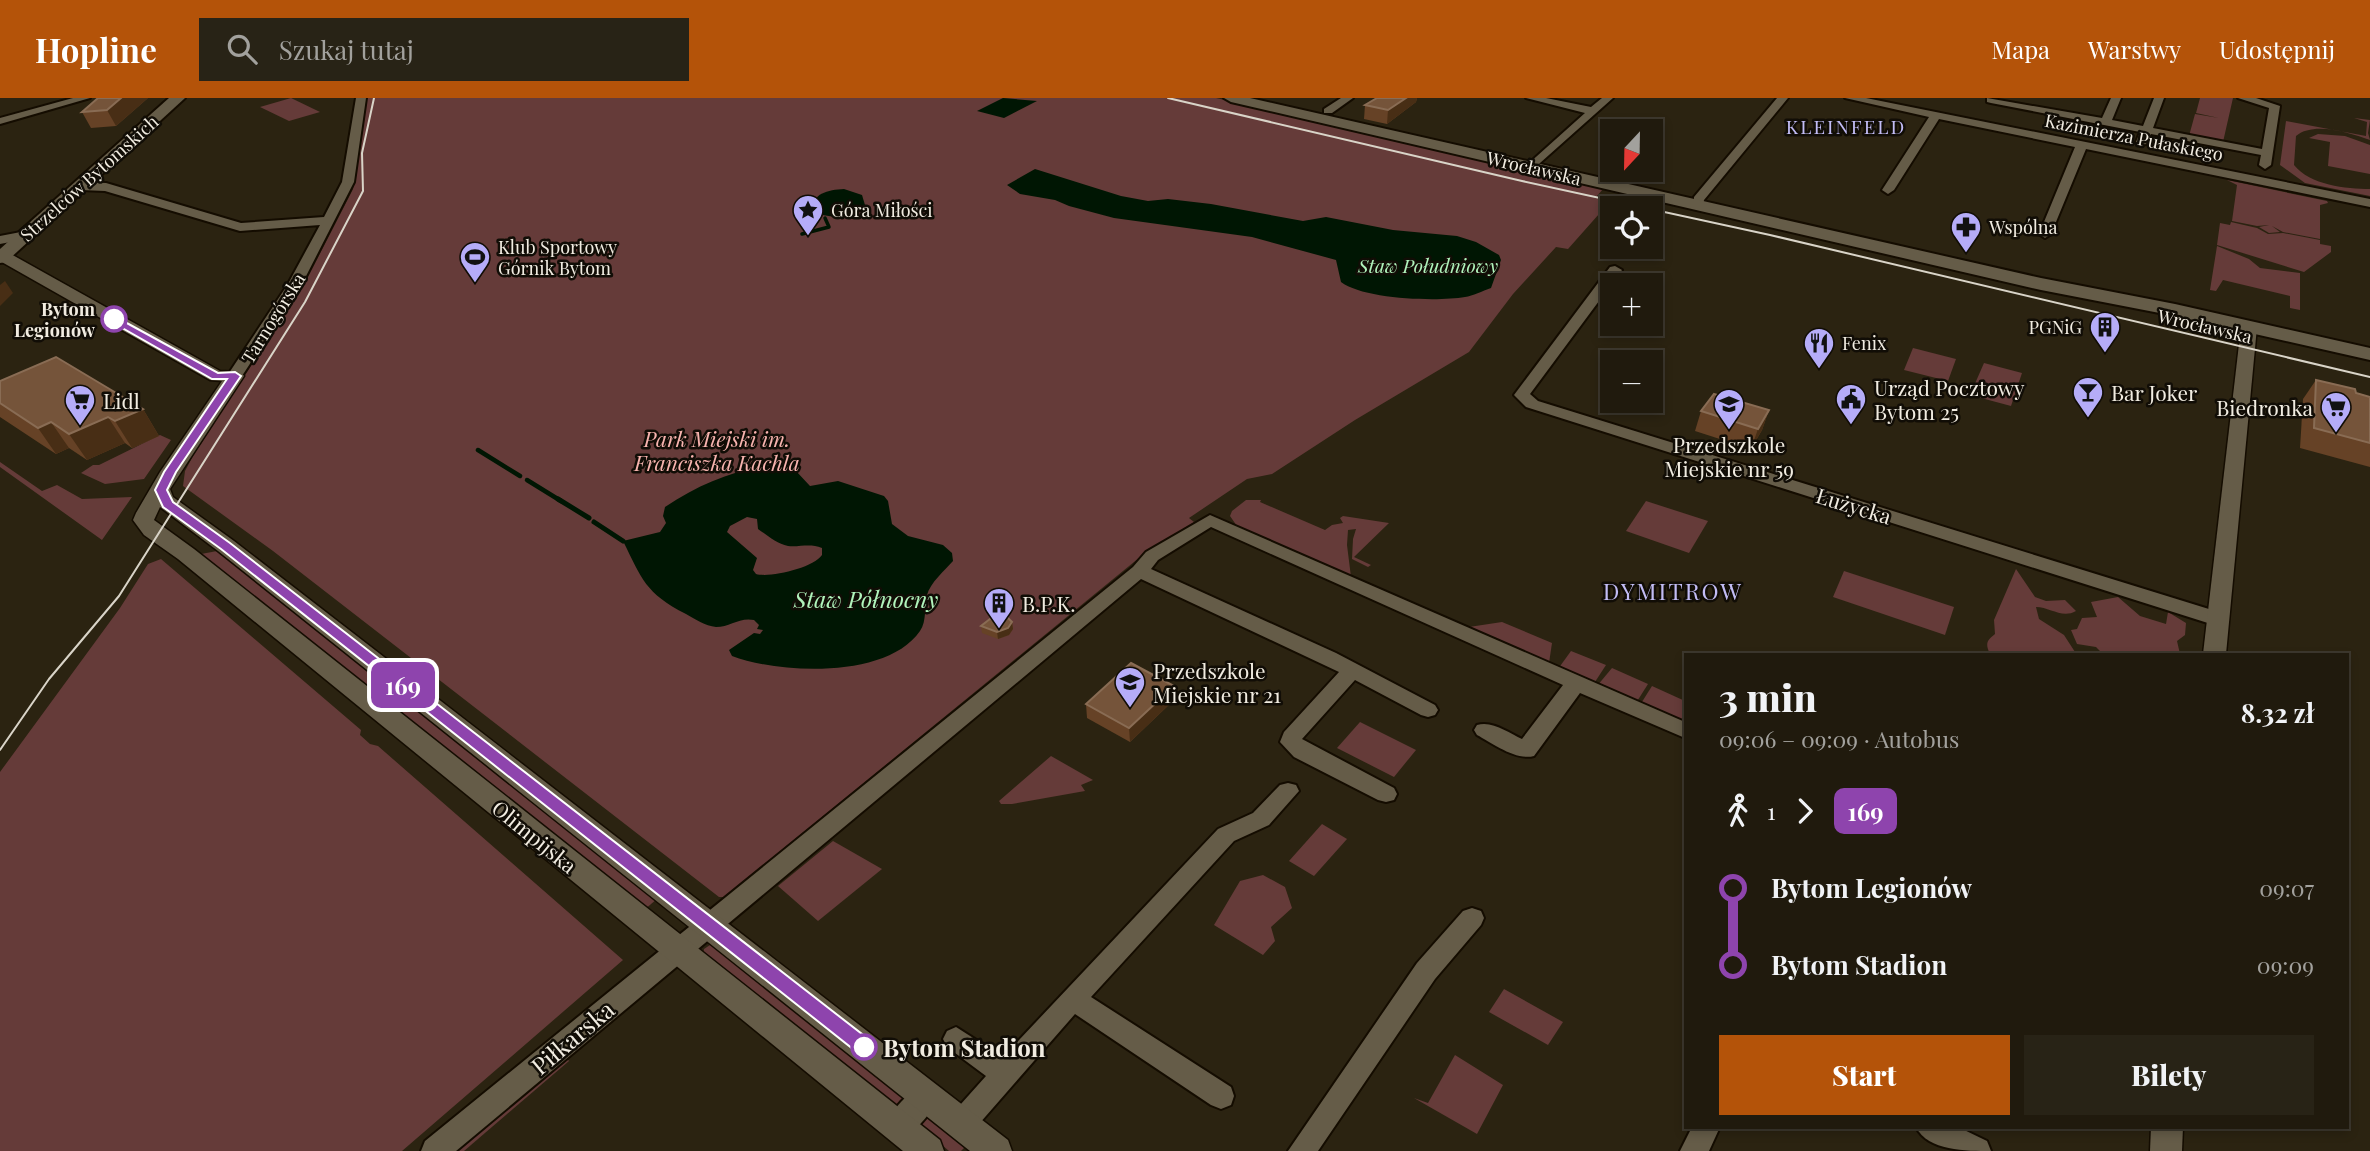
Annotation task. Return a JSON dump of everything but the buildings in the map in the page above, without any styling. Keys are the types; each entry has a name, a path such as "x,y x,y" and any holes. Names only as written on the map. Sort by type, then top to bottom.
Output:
{"main road":[{"name":"Strzelców Bytomskich","path":"1,255 178,98"},
{"name":"Wrocławska","path":"1231,98 2041,284 2132,310 2370,354"},
{"name":"Wrocławska","path":"2248,331 2370,364"}],"street":[{"path":"46,98 60,105"},
{"path":"0,121 85,98"},
{"name":"Tarnogórska","path":"143,520 170,472 295,284 330,220 348,181 361,98"},
{"path":"1328,111 1348,98"},
{"path":"1531,98 1593,111"},
{"path":"1531,167 1608,98"},
{"path":"1698,206 1698,200 1783,98"},
{"path":"2051,112 2059,98"},
{"path":"2106,122 2116,98"},
{"path":"2138,156 2159,98"},
{"path":"2243,98 2275,106 2263,181"},
{"name":"Kazimierza Pułaskiego","path":"1858,99 2370,203"},
{"path":"1977,124 1992,99 2267,153"},
{"path":"1888,190 1936,115"},
{"path":"2045,234 2082,145"},
{"path":"81,186 106,187 240,227 330,220"},
{"name":"Strzelców Bytomskich","path":"1,255 22,266"},
{"path":"22,266 216,376 235,376"},
{"name":"Łużycka","path":"1615,270 1522,395 1532,404 2218,619"},
{"path":"2214,653 2248,331"},
{"name":"Olimpijska","path":"161,490 167,504 226,546 996,1151"},
{"name":"Olimpijska","path":"143,520 151,530 186,554 928,1151"},
{"name":"Piłkarska","path":"435,1151 1139,571 1152,556 1210,520 1576,682"},
{"path":"1139,571 1353,670 1371,682 1428,710"},
{"path":"1353,670 1291,737 1290,742 1301,751 1386,794"},
{"path":"1484,730 1526,750 1576,682 1684,730"},
{"path":"962,1123 1004,1074 1226,835 1261,819 1288,791"},
{"path":"1302,1151 1426,971 1472,918"},
{"path":"1074,999 1221,1096"},
{"path":"956,1039 1004,1074"},
{"path":"898,1127 926,1096"},
{"path":"1694,1151 1705,1129"},
{"path":"1934,1129 1977,1151"},
{"path":"2166,1151 2167,1129"}],"green space":[{"path":"291,98 320,112 289,121 260,107"},
{"name":"Park Miejski im. Franciszka Kachla","path":"366,98 1216,98 1604,188 1596,197 1600,200 1600,213 1568,249 1556,247 1513,294 1469,352 1355,420 1272,474 1247,479 1189,518 1194,522 1145,553 724,897 719,897 273,551 183,486 185,471 193,456 308,277 353,189"},
{"path":"2200,98 2233,98 2223,142 2189,136 2195,114 2219,118 2196,113"},
{"path":"2354,118 2370,120 2370,140 2332,130 2312,129 2296,136 2294,165 2301,172 2319,181 2340,187 2370,189 2370,196 2305,183 2280,165 2286,121 2366,136 2367,122"},
{"path":"2318,134 2345,136 2370,145 2370,174 2328,166 2330,142 2309,138"},
{"path":"2227,180 2327,201 2328,203 2320,205 2320,239 2283,232 2272,226 2280,232 2269,233 2259,227 2269,225 2257,226 2232,221 2237,185"},
{"path":"2231,222 2257,228 2268,234 2283,233 2320,240 2320,244 2331,246 2331,252 2304,272 2217,245 2220,223 2230,225"},
{"path":"2217,246 2249,259 2260,268 2300,273 2300,310 2290,308 2290,296 2223,280 2216,291 2210,290"},
{"path":"1913,348 1956,359 1948,381 1904,370"},
{"path":"1984,363 2022,373 2011,406 1970,395"},
{"path":"160,435 171,440 144,479 105,484 81,473 93,465 99,465"},
{"path":"0,462 42,491 57,485 82,499 132,497 102,540 0,467"},
{"path":"1246,500 1261,500 1260,502 1325,530 1332,525 1343,523 1340,518 1343,516 1389,523 1354,557 1371,565 1368,567 1352,559 1356,529 1348,530 1351,577 1239,529 1230,516 1232,511"},
{"path":"1646,501 1708,521 1689,553 1626,531"},
{"path":"217,551 657,899 644,910 201,554"},
{"path":"161,559 361,730 360,735 370,744 378,746 623,960 402,1151 0,1151 0,772 120,608 148,564"},
{"path":"2016,569 2035,597 2046,601 2065,600 2076,611 2066,614 2036,607 2039,619 2064,635 2075,652 1989,652 1988,641 1995,634 1994,620"},
{"path":"1844,571 1954,607 1945,635 1833,597"},
{"path":"2118,597 2140,616 2166,624 2168,612 2186,623 2185,635 2177,641 2180,653 2102,653 2096,647 2077,644 2071,630 2077,629 2082,618 2097,617 2091,602"},
{"path":"1502,622 1552,643 1549,663 1469,627"},
{"path":"1571,651 1606,665 1593,685 1558,669"},
{"path":"1612,668 1648,684 1636,703 1597,686"},
{"path":"1652,686 1684,701 1684,726 1640,705"},
{"path":"1360,722 1416,750 1394,777 1337,748"},
{"path":"1051,756 1093,780 1081,785 1085,791 1001,804 999,801"},
{"path":"1322,824 1347,839 1314,876 1289,861"},
{"path":"833,841 882,869 818,921 778,886"},
{"path":"1263,875 1285,887 1292,908 1271,927 1275,941 1263,955 1214,925 1240,881"},
{"path":"717,945 908,1099 905,1106 894,1108 703,955 704,949"},
{"path":"1504,989 1563,1022 1548,1045 1489,1012"},
{"path":"559,1049 569,1061 464,1151 435,1151"},
{"path":"1455,1055 1503,1085 1477,1134 1414,1098 1428,1103"},
{"path":"932,1115 968,1144 961,1151 949,1151 920,1126 926,1116"}],"water":[{"path":"1003,98 1037,101 1004,118 977,111"},
{"name":"Staw Południowy","path":"1035,169 1121,196 1148,201 1168,199 1303,221 1326,217 1393,230 1457,236 1476,242 1499,255 1501,260 1491,288 1471,296 1436,299 1382,296 1351,288 1341,282 1336,260 1252,237 1114,218 1055,200 1020,194 1007,185"},
{"path":"844,189 862,195 865,205 853,213 840,216 812,212 817,197"},
{"name":"Staw Północny","path":"766,466 796,471 810,486 838,481 884,496 888,501 892,524 908,536 943,545 952,553 953,561 929,590 920,631 904,647 883,658 859,665 832,668 804,669 753,662 732,656 729,650 754,633 760,634 763,630 757,629 759,625 754,620 721,627 708,625 672,606 646,584 623,541 660,532 666,523 663,516 665,507 689,493 713,481","holes":["747,517 757,519 758,529 776,542 788,546 809,545 822,548 822,555 810,564 791,571 771,575 756,574 753,570 757,558 727,532 730,526"]}],"waterway":[{"path":"802,234 829,227 825,218"},
{"path":"478,450 520,476"},
{"path":"527,480 561,501"},
{"path":"558,499 589,518"},
{"path":"594,522 623,541"}],"tram line":[{"path":"0,750 49,679 119,596 305,302 363,191 362,153 374,98"},
{"path":"1168,98 1522,181 1770,235 2370,377"}],"bus line":[{"name":"169","path":"114,319 216,376 235,376 170,472 161,490 167,504 226,546 864,1047"}],"place":[{"name":"Góra Miłości","path":"808,237"},
{"name":"Wspólna","path":"1966,254"},
{"name":"Klub Sportowy Górnik Bytom","path":"475,284"},
{"name":"Bytom Legionów","path":"114,319"},
{"name":"PGNiG","path":"2105,354"},
{"name":"Fenix","path":"1819,370"},
{"name":"Bar Joker","path":"2088,419"},
{"name":"Urząd Pocztowy Bytom 25","path":"1851,426"},
{"name":"Lidl","path":"80,427"},
{"name":"Przedszkole Miejskie nr 59","path":"1729,431"},
{"name":"Biedronka","path":"2336,434"},
{"name":"B.P.K.","path":"999,630"},
{"name":"Przedszkole Miejskie nr 21","path":"1130,709"},
{"name":"Bytom Stadion","path":"864,1047"}],"district":[{"name":"KLEINFELD","path":"1846,126"},
{"name":"DYMITROW","path":"1673,590"}]}
